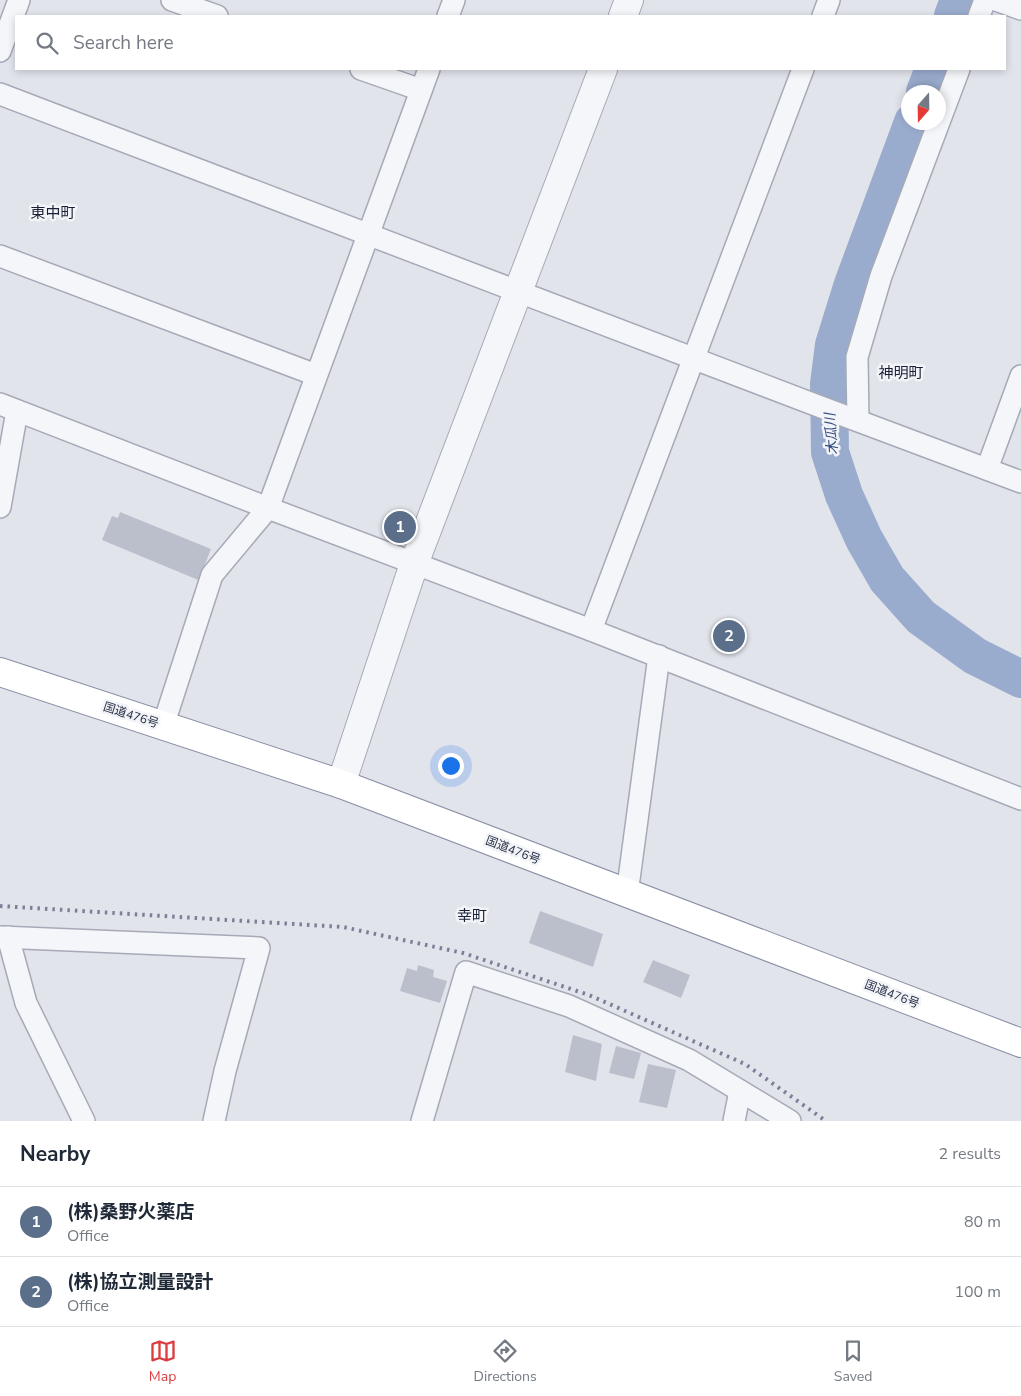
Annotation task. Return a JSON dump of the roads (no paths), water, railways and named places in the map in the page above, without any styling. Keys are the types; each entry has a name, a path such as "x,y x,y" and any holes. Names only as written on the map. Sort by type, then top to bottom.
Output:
{"highway":[{"name":"国道476号","path":"0,672 341,784 1021,1043"}],"street":[{"path":"0,52 19,0"},
{"path":"172,0 214,15"},
{"path":"448,15 454,0"},
{"path":"623,15 629,0"},
{"path":"823,15 829,0"},
{"path":"979,15 985,0"},
{"path":"996,0 1021,9"},
{"path":"364,70 421,90"},
{"path":"163,726 212,575 268,508 429,70"},
{"path":"341,784 414,564 603,70"},
{"path":"592,630 804,70"},
{"path":"852,418 857,357 881,276 959,70"},
{"path":"0,94 1021,482"},
{"path":"0,256 316,375"},
{"path":"986,469 1021,376"},
{"path":"0,507 8,407 414,564 592,630 1021,799"},
{"path":"627,894 659,656"},
{"path":"84,1121 26,1003 4,937 259,948 225,1071 214,1121"},
{"path":"422,1121 466,972 569,1006 689,1060 790,1121"},
{"path":"734,1121 740,1091"}],"waterway":[{"name":"木瓜川","path":"953,15 959,0"},
{"name":"木瓜川","path":"928,85 934,70"},
{"name":"木瓜川","path":"910,130 853,284 834,345 829,384 830,452 844,495 864,539 887,579 921,617 975,656 1021,679"}],"railway":[{"path":"0,906 343,927 463,953 589,995 745,1064 826,1121"}],"place":[{"name":"(株)桑野火薬店","path":"400,527"},
{"name":"(株)協立測量設計","path":"729,636"}],"district":[{"name":"東中町","path":"53,213"},
{"name":"神明町","path":"901,373"},
{"name":"幸町","path":"472,916"}]}
